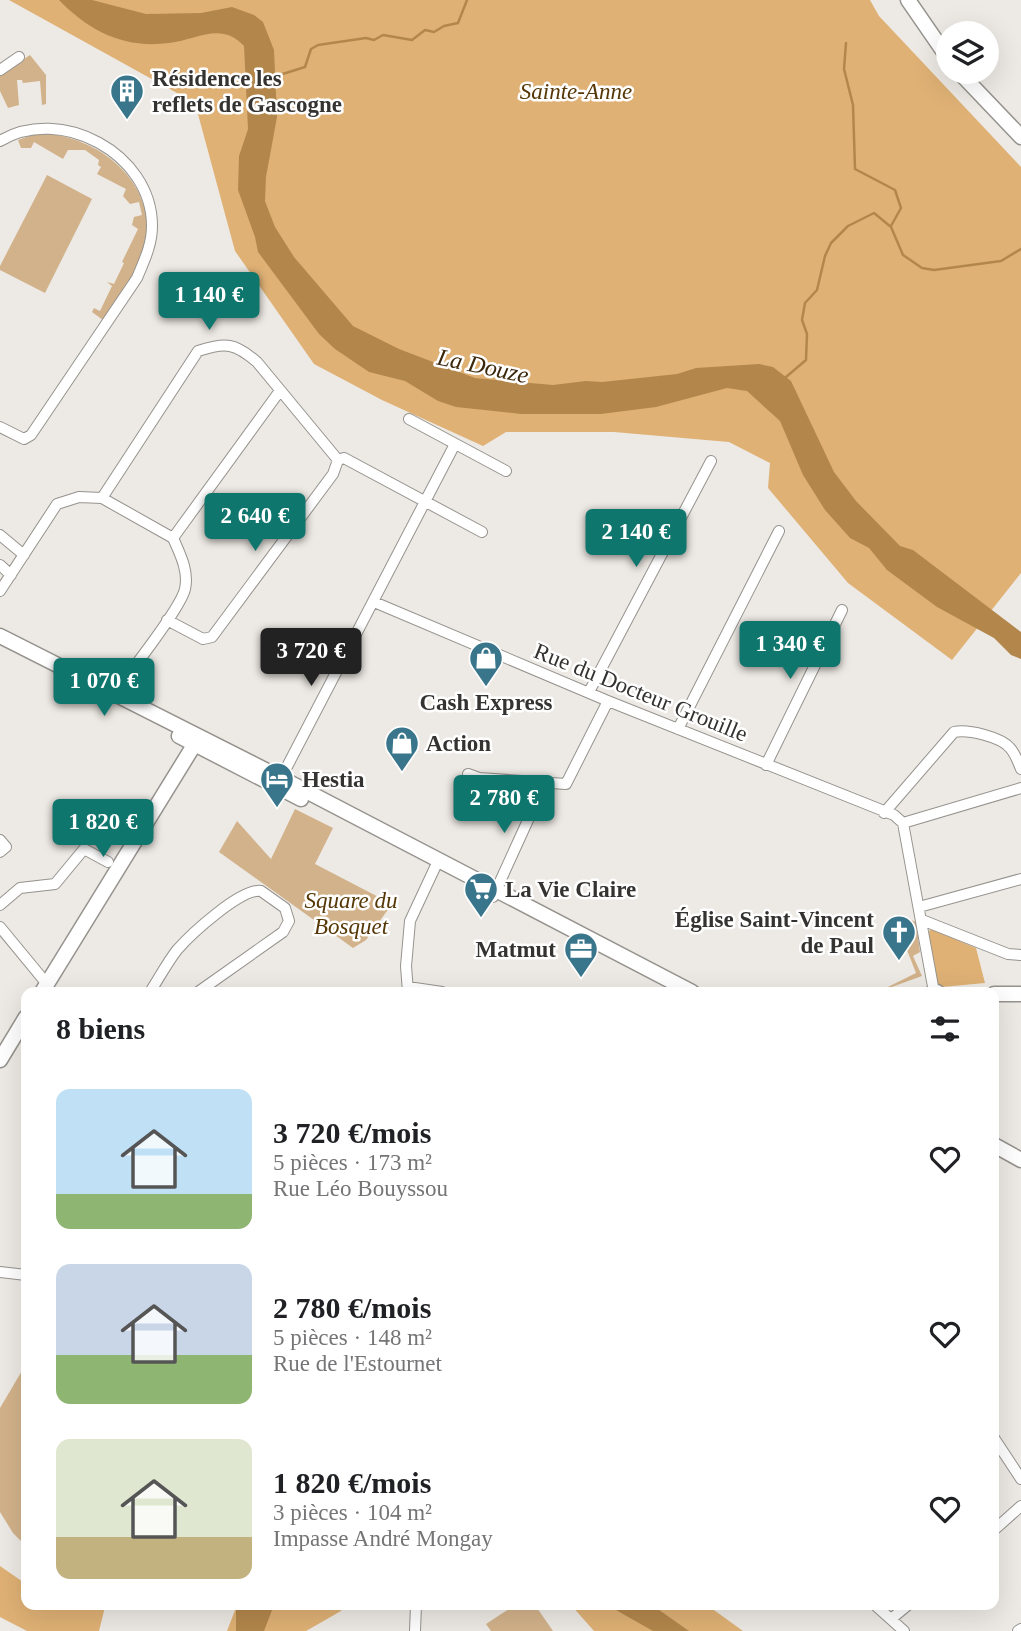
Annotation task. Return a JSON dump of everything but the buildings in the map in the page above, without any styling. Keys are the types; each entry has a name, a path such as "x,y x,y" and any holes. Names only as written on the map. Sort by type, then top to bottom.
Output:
{"main road":[{"path":"908,0 936,41"},
{"path":"970,84 1021,137"},
{"path":"0,636 495,894 682,987"},
{"path":"0,644 111,696"},
{"path":"45,987 197,740"},
{"path":"495,894 668,987"},
{"path":"999,994 1021,995"},
{"path":"0,1060 21,1025"},
{"path":"999,1148 1021,1160"},
{"path":"999,1157 1021,1168"}],"street":[{"path":"0,70 19,57"},
{"path":"0,141 29,128 49,127 75,132 97,142 124,160 142,187 152,224 148,251 137,278 31,435 24,439 0,427"},
{"path":"102,498 198,351 221,344 242,349 257,362 279,393 338,460"},
{"path":"173,538 279,393"},
{"path":"409,419 506,471"},
{"path":"279,782 455,444"},
{"path":"167,620 203,639 212,637 332,474 338,460 344,458 482,532"},
{"path":"589,692 711,461"},
{"path":"0,591 57,505 79,497 102,498 173,538 184,561 185,589 167,620 111,696"},
{"path":"678,729 779,531"},
{"path":"0,535 24,555"},
{"path":"0,565 11,575"},
{"name":"Rue du Docteur Grouille","path":"374,603 889,814 903,823"},
{"path":"766,765 842,610"},
{"path":"468,774 480,779 544,785 566,784 608,701"},
{"path":"889,814 954,732 962,730 1003,742 1011,748 1021,769"},
{"path":"495,894 544,785"},
{"path":"934,987 903,823 1021,788"},
{"path":"0,840 6,848 0,852"},
{"path":"0,905 20,888 55,884 84,849 108,862"},
{"path":"408,987 410,921 437,864"},
{"path":"919,907 1021,878"},
{"path":"154,987 176,952 191,936 245,893 261,891 285,908 289,921 283,932 205,987"},
{"path":"922,920 1008,954 1021,955"},
{"path":"0,927 43,987"},
{"path":"0,1272 21,1274"},
{"path":"999,1446 1021,1479"},
{"path":"999,1526 1021,1506"},
{"path":"415,1631 416,1610"},
{"path":"881,1610 904,1631"},
{"path":"891,1619 902,1610"}],"green space":[{"name":"Sainte-Anne","path":"9,0 870,0 879,16 936,77 936,84 943,84 1021,167 1021,573 952,660 848,583 768,488 770,463 729,442 614,432 506,432 483,446 382,400 314,364 235,251 195,103"},
{"path":"30,55 46,75 46,104 42,105 40,81 23,83 22,80 17,80 19,105 8,108 0,91 0,75"},
{"path":"38,133 84,143 104,154 122,169 136,187 145,208 147,231 139,265 103,320 92,312 94,308 100,311 112,286 107,282 114,284 124,263 122,262 138,229 132,225 134,217 142,215 139,202 130,204 123,196 126,189 97,174 101,167 98,165 99,160 85,150 68,150 63,159 34,142 31,148 21,148 18,140"},
{"path":"47,175 92,199 45,293 0,270 0,266"},
{"name":"Square du Bosquet","path":"295,809 333,828 315,864 392,904 366,940 353,948 219,852 237,821 271,859"},
{"path":"906,918 916,922 920,952 913,956 922,976 888,987 916,973 903,940 913,935"},
{"path":"931,929 976,948 985,983 942,987 936,983 928,933"},
{"path":"21,1372 21,1541 0,1512 0,1408"},
{"path":"0,1566 21,1581 21,1610 104,1610 99,1631 27,1631 0,1617"},
{"path":"235,1610 341,1610 306,1631 227,1631"},
{"path":"507,1610 538,1610 553,1631 491,1631 486,1624"},
{"path":"575,1610 714,1610 743,1631 594,1631"}],"shaded area":[{"path":"59,0 92,0 146,14 201,13 232,7 254,15 263,22 274,50 277,117 266,177 265,201 275,227 294,257 353,326 399,349 475,378 553,385 677,374 696,368 759,364 773,367 791,381 834,472 856,501 900,546 913,550 1021,632 1021,659 1011,655 994,638 937,607 887,570 869,548 850,538 825,510 803,475 780,421 747,391 727,388 656,407 601,414 521,414 456,407 438,401 405,381 369,372 335,349 319,334 258,252 238,190 239,156 248,129 244,46 227,35 218,33 169,43 122,40 95,29"},
{"path":"236,1610 272,1610 264,1631 236,1631"},
{"path":"616,1610 659,1610 689,1631 653,1631"}],"waterway":[{"path":"273,77 305,67 311,49 318,45 366,38 374,40 383,35 412,40 425,30 434,32 444,26 458,23 467,0"},
{"path":"846,43 844,69 853,105 855,169 895,190 901,208 891,226"},
{"path":"786,377 806,360 807,334 802,320 805,303 817,290 831,243 848,226 874,213 891,227 903,255 922,268 934,270 1001,261 1021,249"}],"place":[{"name":"Résidence les reflets de Gascogne","path":"127,121"},
{"name":"Cash Express","path":"486,688"},
{"name":"Action","path":"402,773"},
{"name":"Hestia","path":"277,809"},
{"name":"La Vie Claire","path":"481,919"},
{"name":"Église Saint-Vincent de Paul","path":"899,962"},
{"name":"Matmut","path":"581,979"}],"water label":[{"name":"La Douze","path":"483,366"}]}
